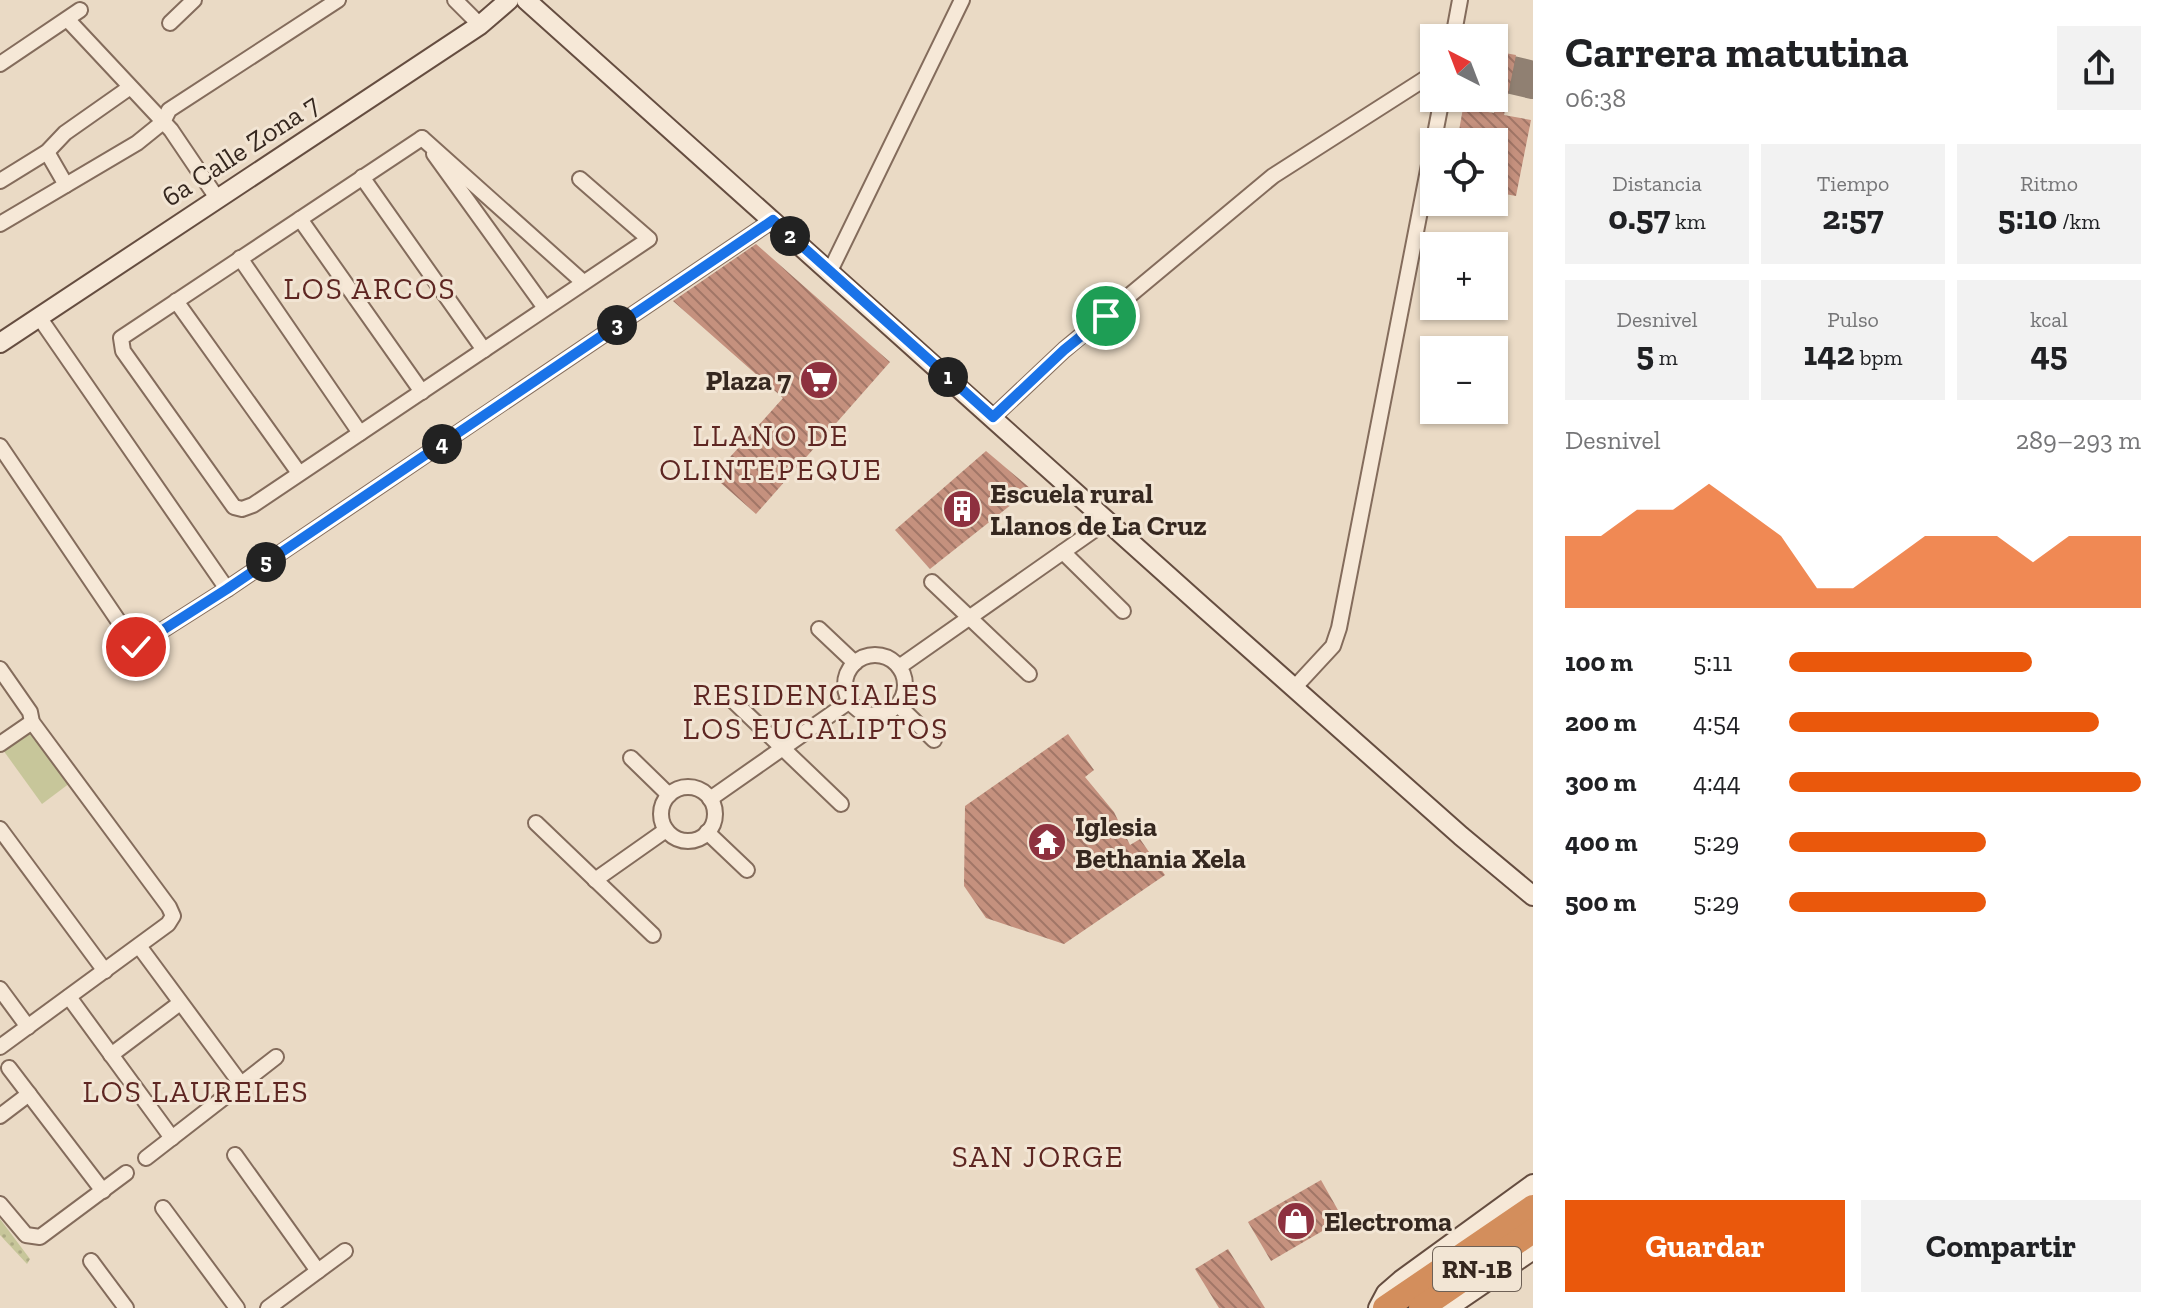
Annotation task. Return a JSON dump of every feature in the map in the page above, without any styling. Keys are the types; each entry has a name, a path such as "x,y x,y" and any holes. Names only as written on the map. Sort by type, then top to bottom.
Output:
{"highway":[{"name":"RN-1B","path":"1385,1308 1533,1207"},
{"name":"RN-1B","path":"1421,1308 1533,1231"}],"main road":[{"name":"6a Calle Zona 7","path":"0,343 480,25 509,0"},
{"path":"526,0 1461,836 1533,896"},
{"path":"1378,1308 1386,1293 1401,1280 1533,1184"},
{"path":"1448,1308 1533,1250"}],"street":[{"path":"170,23 194,0"},
{"path":"0,224 137,143 163,122 169,110 338,0"},
{"path":"455,0 480,25"},
{"path":"830,271 962,0"},
{"path":"1456,24 1460,0"},
{"path":"0,64 80,10"},
{"path":"68,20 171,130 217,198"},
{"path":"993,417 1064,350 1273,176 1420,82"},
{"path":"0,181 47,152 65,133 129,88"},
{"path":"1295,687 1333,646 1339,628 1439,112"},
{"path":"422,138 121,338 121,346 227,499 238,509 247,508 649,239 580,179"},
{"path":"422,138 583,282"},
{"path":"422,138 545,308"},
{"path":"47,152 66,185"},
{"path":"362,177 484,350"},
{"path":"300,219 422,392"},
{"path":"0,446 136,647 227,589 773,220"},
{"path":"240,258 360,433"},
{"path":"176,301 299,473"},
{"path":"39,317 227,589"},
{"path":"899,667 1107,521"},
{"path":"1063,552 1123,611"},
{"path":"932,582 1029,674"},
{"path":"819,629 855,663"},
{"path":"873,655 884,656 899,667 905,687 898,705 891,711 865,714 850,701 845,687 846,678 855,663 873,655"},
{"path":"0,669 30,712 32,722 173,916 168,924 139,946 0,1047"},
{"path":"725,693 841,804"},
{"path":"710,799 850,701"},
{"path":"898,705 934,740"},
{"path":"0,744 32,722"},
{"path":"631,758 669,795"},
{"path":"692,787 706,793 710,799 715,816 707,832 686,841 666,830 662,807 677,789 692,787"},
{"path":"536,823 653,935"},
{"path":"0,829 105,971"},
{"path":"595,880 666,830"},
{"path":"707,832 747,870"},
{"path":"139,946 241,1084"},
{"path":"0,989 28,1027"},
{"path":"69,997 172,1138"},
{"path":"111,1055 180,1003"},
{"path":"146,1158 276,1057"},
{"path":"9,1068 103,1191"},
{"path":"0,1116 29,1094"},
{"path":"235,1155 318,1271"},
{"path":"0,1204 26,1235 40,1237 126,1173"},
{"path":"163,1208 237,1308"},
{"path":"268,1308 345,1251"},
{"path":"91,1261 126,1308"},
{"path":"285,1295 295,1308"}],"green space":[{"path":"31,730 70,783 42,804 3,750"},
{"path":"0,1219 30,1259 27,1264 0,1235"}],"building":[{"path":"1508,54 1516,55 1508,95"},
{"path":"1462,112 1505,112 1504,115 1531,120 1516,196 1508,195 1508,128 1459,128"},
{"name":"Plaza 7","path":"756,244 890,362 756,514 713,476 783,398 673,301"},
{"name":"Escuela rural Llanos de La Cruz","path":"986,451 1031,489 930,569 895,530"},
{"name":"Iglesia Bethania Xela","path":"1068,734 1094,770 1085,777 1114,812 1130,845 1140,839 1165,875 1064,944 986,918 964,886 965,806"},
{"name":"Electroma","path":"1321,1180 1343,1219 1271,1261 1248,1222"},
{"path":"1228,1249 1265,1308 1219,1308 1195,1269"}],"taxiway":[{"path":"1512,75 1533,80"}],"place":[{"name":"Plaza 7","path":"819,380"},
{"name":"Escuela rural Llanos de La Cruz","path":"962,509"},
{"name":"Iglesia Bethania Xela","path":"1047,842"},
{"name":"Electroma","path":"1296,1221"}],"district":[{"name":"LOS ARCOS","path":"370,289"},
{"name":"LLANO DE OLINTEPEQUE","path":"771,453"},
{"name":"RESIDENCIALES LOS EUCALIPTOS","path":"816,712"},
{"name":"LOS LAURELES","path":"196,1092"},
{"name":"SAN JORGE","path":"1038,1157"}],"route":[{"path":"136,647 227,589 773,220 993,417 1064,350 1106,316"}]}
